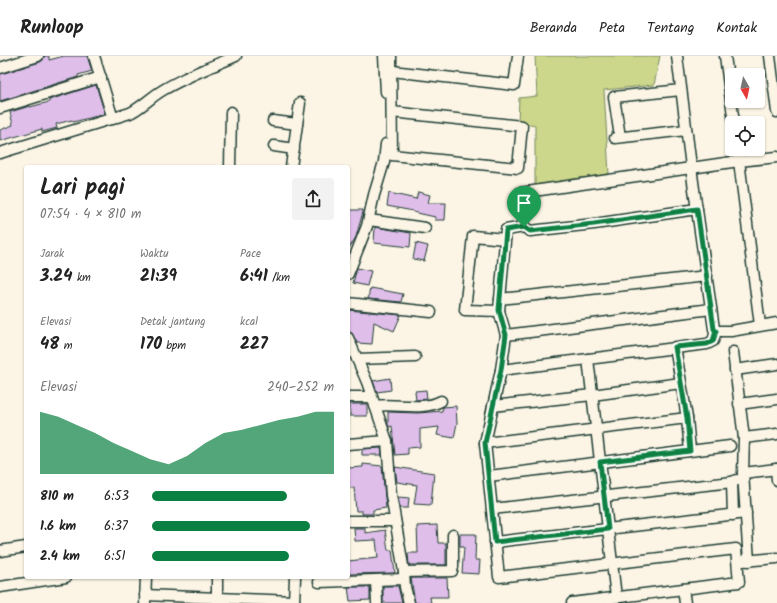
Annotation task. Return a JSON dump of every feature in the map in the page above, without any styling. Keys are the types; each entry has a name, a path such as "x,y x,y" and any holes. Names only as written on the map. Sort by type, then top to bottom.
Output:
{"street":[{"path":"0,68 38,56"},
{"path":"94,56 113,119"},
{"path":"350,268 363,239 369,220 374,195 386,152 384,56"},
{"path":"391,56 392,155 518,168 522,126 392,112"},
{"path":"392,71 514,85 518,56"},
{"path":"501,370 707,344 713,341 716,331 714,329 691,168 677,56"},
{"path":"725,56 733,116"},
{"path":"770,56 777,112"},
{"path":"0,153 130,114 142,107 156,94 176,83 233,57"},
{"path":"0,108 101,76"},
{"path":"681,90 614,97 617,138 686,130"},
{"path":"291,165 300,103"},
{"path":"230,165 231,112"},
{"path":"273,121 297,124"},
{"path":"274,146 294,149"},
{"path":"739,156 760,325"},
{"path":"524,227 520,193 739,161 777,157"},
{"path":"572,603 739,582 736,549 499,577 485,443 501,370 506,335 499,310 506,230 524,227 530,231 594,224 697,209"},
{"path":"369,220 425,228"},
{"path":"499,310 466,310 473,236 505,239"},
{"path":"500,300 707,276"},
{"path":"350,303 431,312"},
{"path":"506,335 711,309"},
{"path":"716,331 777,323"},
{"path":"350,343 387,441 391,495 409,603"},
{"path":"675,347 687,418 690,451"},
{"path":"732,352 744,438 744,475 749,561"},
{"path":"357,359 415,356"},
{"path":"588,359 616,597"},
{"path":"735,370 777,364"},
{"path":"493,406 681,383"},
{"path":"350,397 392,405 428,406 441,401"},
{"path":"739,404 777,399"},
{"path":"485,443 687,418"},
{"path":"744,438 777,434"},
{"path":"350,444 387,441"},
{"path":"488,476 730,446"},
{"path":"492,509 732,482 744,475 776,469 777,480"},
{"path":"732,482 733,515"},
{"path":"495,542 746,513"},
{"path":"350,521 395,521"},
{"path":"319,582 376,581 404,575 452,571 453,535"},
{"path":"0,551 24,547"},
{"path":"737,562 777,558"},
{"path":"0,587 53,579"},
{"path":"146,579 145,599 294,602 295,579"},
{"path":"217,579 217,601"},
{"path":"376,581 377,603"},
{"path":"683,589 685,603"}],"green space":[{"path":"535,56 660,56 654,85 604,90 609,174 535,185 535,125 518,122 519,98 537,96"}],"building":[{"path":"44,56 49,56 49,60 64,56 87,56 92,71 78,75 78,77 0,101 0,74 40,62 43,60"},
{"path":"96,85 105,114 73,122 72,120 56,124 57,128 42,132 42,129 0,141 0,130 13,125 10,112 49,102 49,100"},
{"path":"418,192 430,195 428,203 446,203 445,220 435,220 435,217 387,206 389,193 416,199"},
{"path":"350,210 363,210 363,212 356,237 350,247"},
{"path":"375,227 411,233 410,247 374,243"},
{"path":"416,243 428,246 424,261 413,259"},
{"path":"357,268 371,271 367,286 353,283"},
{"path":"370,288 403,294 401,302 368,299"},
{"path":"350,310 401,315 394,331 374,322 372,344 357,343 352,333 350,332"},
{"path":"390,378 391,390 377,392 373,381"},
{"path":"426,390 427,399 416,400 415,391"},
{"path":"350,404 367,404 367,416 350,416"},
{"path":"456,406 457,423 454,438 437,435 439,427 420,429 420,447 408,448 408,454 395,455 392,426 389,427 388,425 388,412 418,413 442,411 443,407"},
{"path":"381,448 382,455 362,455 362,449"},
{"path":"363,464 382,466 386,508 373,510 373,514 362,514 362,511 356,511 354,488 350,488 350,468 363,467"},
{"path":"395,467 434,473 431,505 414,504 417,485 397,482"},
{"path":"398,497 409,498 408,508 400,508"},
{"path":"437,525 438,543 446,543 446,565 409,565 408,553 418,553 417,526"},
{"path":"354,528 365,528 365,533 385,530 388,550 392,550 395,573 350,574 350,561 378,558 376,540 355,541"},
{"path":"460,534 476,534 475,560 480,560 479,574 462,573 464,547 460,546"},
{"path":"411,578 447,578 448,597 430,597 431,603 415,603"},
{"path":"383,586 398,586 402,603 383,603"},
{"path":"348,587 370,587 370,600 350,601"}],"route":[{"path":"697,209 714,329 716,331 713,341 707,344 675,347 687,418 690,451 600,462 608,529 495,542 485,443 501,370 506,335 499,310 506,230 524,227 530,231 594,224 697,209"}]}
